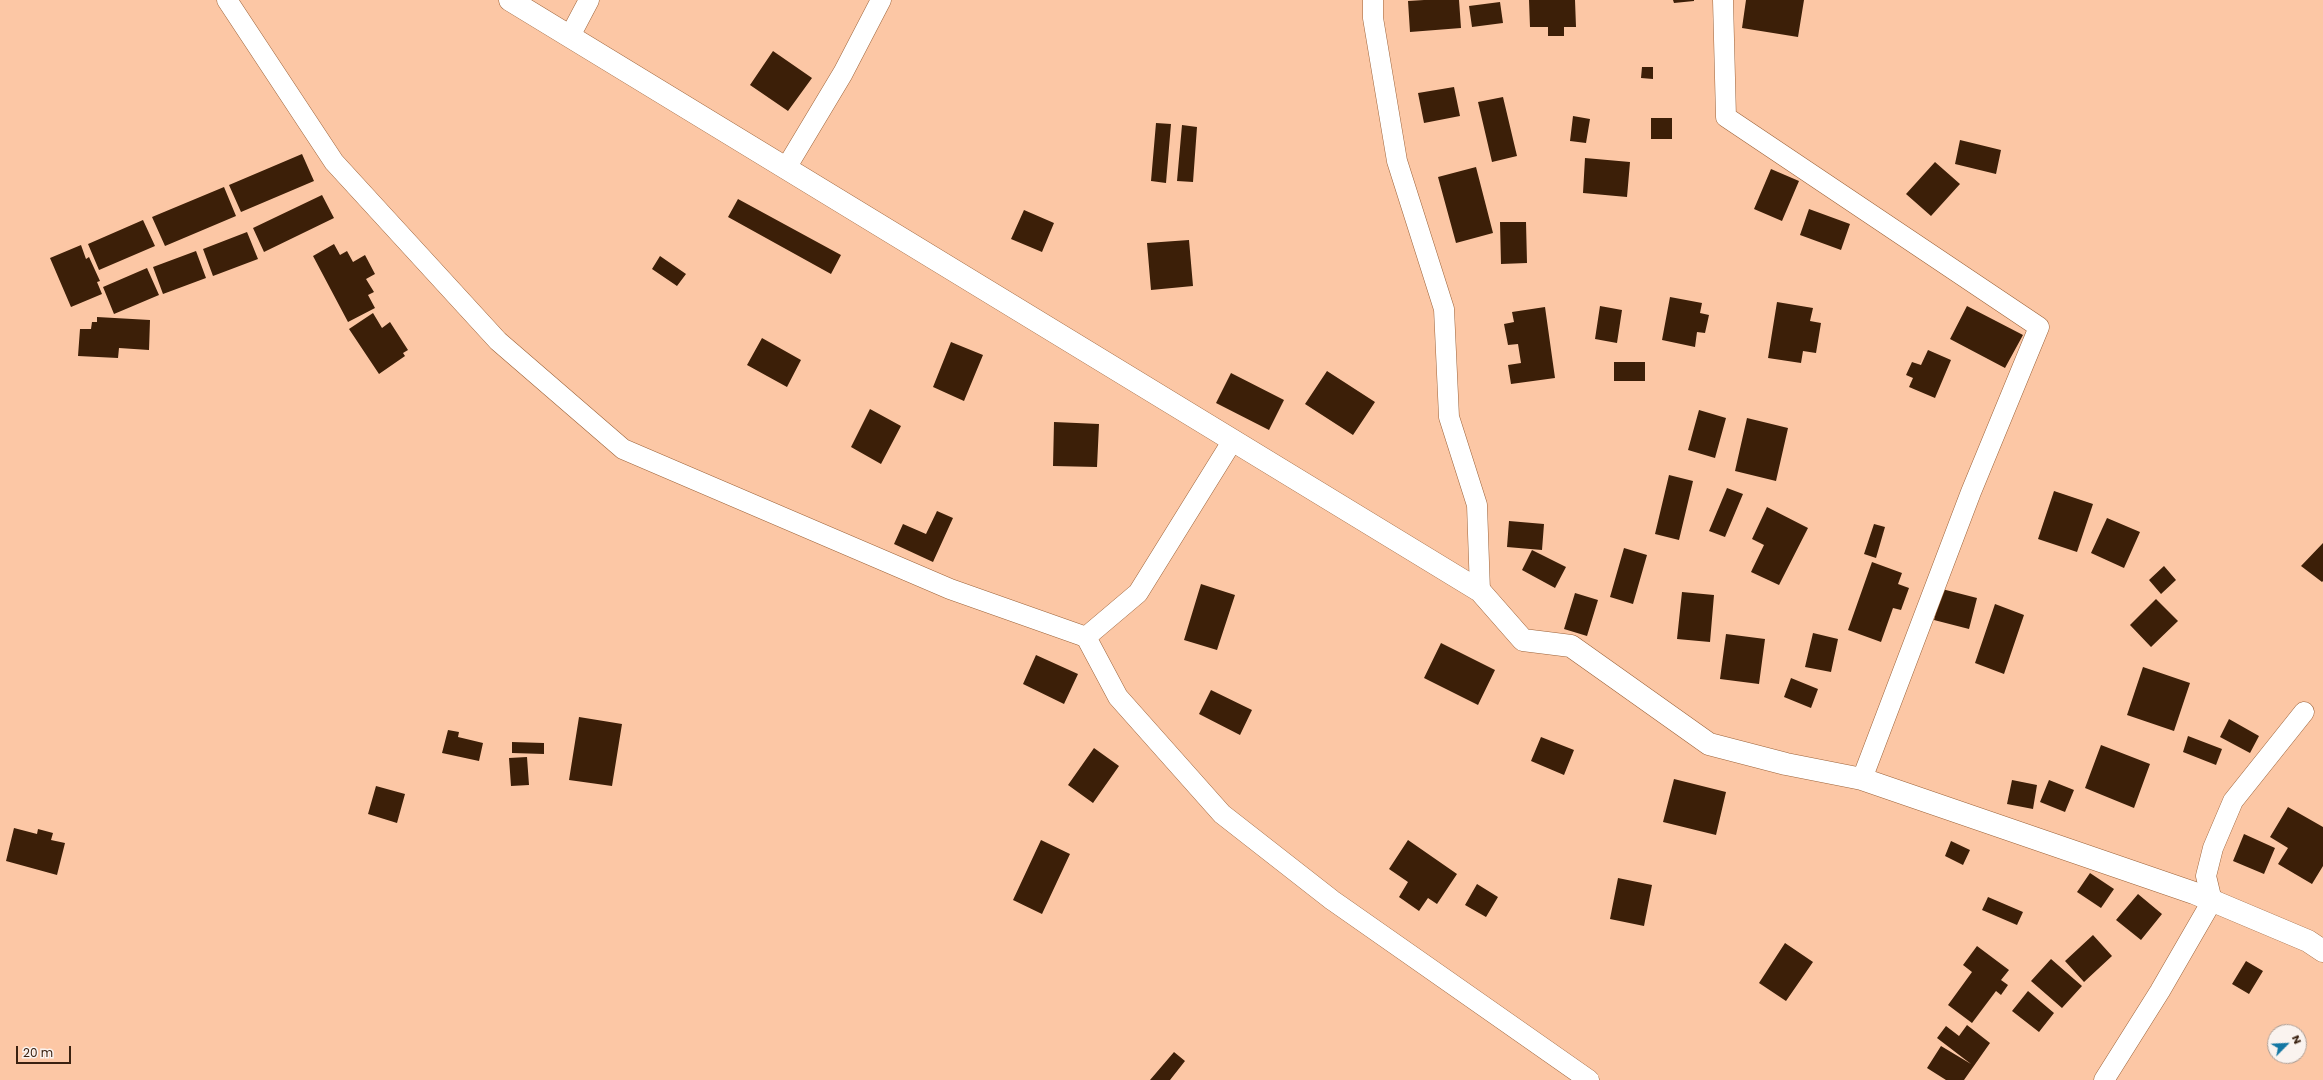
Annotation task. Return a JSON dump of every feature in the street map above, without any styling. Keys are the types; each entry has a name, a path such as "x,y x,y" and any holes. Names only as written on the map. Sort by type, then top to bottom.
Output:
{"street":[{"path":"227,0 334,162 498,341 623,449 950,589 1086,637 1118,697 1222,814 1332,900 1589,1080"},
{"path":"510,0 1480,591 1523,640 1571,646 1709,744 1786,764 1862,779 2212,901 2308,941 2323,951"},
{"path":"570,36 589,0"},
{"path":"786,168 843,73 881,0"},
{"path":"1373,0 1373,18 1397,161 1444,309 1449,417 1477,505 1480,591"},
{"path":"1723,0 1726,117 2039,327 1971,492 1862,779"},
{"path":"1086,637 1138,594 1233,440"},
{"path":"2104,1080 2160,991 2212,901 2206,876 2213,848 2233,801 2304,712"}],"building":[{"path":"1459,0 1461,28 1410,32 1408,1"},
{"path":"1529,0 1575,0 1576,27 1564,27 1564,36 1548,36 1548,27 1530,27"},
{"path":"1673,0 1694,0 1694,1 1674,3"},
{"path":"1746,0 1804,0 1798,37 1742,28"},
{"path":"1500,2 1503,23 1472,27 1469,6"},
{"path":"773,51 812,78 788,111 750,85"},
{"path":"1642,67 1653,67 1653,79 1641,78"},
{"path":"1454,87 1460,116 1424,123 1418,93"},
{"path":"1503,97 1517,156 1492,162 1478,102"},
{"path":"1573,116 1590,119 1586,143 1570,141"},
{"path":"1651,118 1672,118 1672,139 1651,139"},
{"path":"1156,123 1171,124 1166,183 1151,181"},
{"path":"1182,125 1197,127 1193,182 1177,181"},
{"path":"1960,140 2001,150 1996,174 1955,164"},
{"path":"302,154 314,181 241,212 229,185"},
{"path":"1585,158 1630,162 1627,197 1583,193"},
{"path":"1935,162 1960,184 1931,216 1906,194"},
{"path":"1476,167 1493,233 1456,243 1438,177"},
{"path":"1771,169 1799,181 1782,221 1754,209"},
{"path":"224,187 236,216 165,246 152,217"},
{"path":"322,195 334,218 264,252 253,228"},
{"path":"738,199 841,255 831,274 728,217"},
{"path":"1809,209 1850,224 1841,250 1800,235"},
{"path":"1024,210 1054,223 1042,252 1011,239"},
{"path":"143,220 155,246 99,270 88,244"},
{"path":"1500,222 1526,222 1527,263 1501,264"},
{"path":"247,232 258,259 213,276 203,249"},
{"path":"1189,240 1193,286 1151,290 1147,243"},
{"path":"334,244 340,255 347,251 353,262 365,255 375,274 366,279 374,292 368,295 375,308 348,322 313,256"},
{"path":"81,245 86,259 89,257 100,281 97,282 102,294 71,307 50,258"},
{"path":"196,251 206,278 163,294 153,267"},
{"path":"660,256 686,274 677,286 652,269"},
{"path":"147,268 159,295 114,314 103,287"},
{"path":"1670,297 1702,303 1700,313 1709,315 1705,333 1697,332 1695,347 1662,340"},
{"path":"1777,302 1813,308 1810,321 1821,323 1816,353 1803,351 1801,363 1768,358"},
{"path":"1600,306 1622,310 1617,343 1595,339"},
{"path":"1967,306 2023,335 2005,368 1950,339"},
{"path":"1545,307 1555,378 1511,384 1508,365 1521,363 1518,344 1508,345 1504,324 1514,322 1512,312"},
{"path":"373,313 382,328 390,322 408,350 403,353 405,356 379,374 349,329"},
{"path":"97,317 150,320 149,350 119,348 118,358 78,356 80,329 91,329 92,322 97,322"},
{"path":"762,338 801,360 787,387 747,365"},
{"path":"951,342 983,355 964,401 933,387"},
{"path":"1928,350 1951,360 1935,398 1909,387 1913,378 1906,375 1912,362 1921,365"},
{"path":"1614,362 1645,362 1645,381 1614,381"},
{"path":"1327,371 1375,402 1353,435 1305,404"},
{"path":"1231,373 1284,400 1269,430 1216,403"},
{"path":"870,409 901,426 881,464 851,447"},
{"path":"1699,410 1726,418 1715,458 1688,450"},
{"path":"1747,418 1788,428 1776,481 1735,471"},
{"path":"1054,422 1099,424 1097,467 1053,466"},
{"path":"1669,475 1693,481 1679,540 1655,534"},
{"path":"1727,488 1743,494 1725,537 1709,531"},
{"path":"2054,491 2093,504 2077,552 2038,539"},
{"path":"1767,507 1808,528 1779,585 1751,572 1764,545 1752,539"},
{"path":"937,511 953,518 933,562 894,544 903,524 926,534"},
{"path":"2107,518 2140,532 2124,568 2091,553"},
{"path":"1509,521 1544,524 1542,550 1507,547"},
{"path":"1874,524 1885,527 1876,558 1864,554"},
{"path":"2323,543 2323,581 2322,582 2301,566"},
{"path":"1624,548 1647,555 1633,604 1610,597"},
{"path":"1532,550 1566,567 1555,588 1522,570"},
{"path":"1872,562 1902,573 1898,584 1909,588 1901,610 1893,608 1881,642 1848,630"},
{"path":"2164,566 2176,580 2161,594 2149,580"},
{"path":"1201,584 1235,595 1217,650 1184,640"},
{"path":"1942,589 1977,598 1969,629 1934,620"},
{"path":"1682,592 1714,595 1710,642 1677,639"},
{"path":"1575,593 1598,600 1587,636 1564,629"},
{"path":"2156,599 2178,621 2151,647 2130,625"},
{"path":"1995,604 2024,615 2004,674 1975,663"},
{"path":"1813,633 1838,639 1831,672 1805,667"},
{"path":"1726,634 1765,639 1759,684 1720,679"},
{"path":"1441,643 1495,670 1478,705 1424,678"},
{"path":"1036,655 1078,674 1064,704 1023,684"},
{"path":"2143,667 2190,683 2174,731 2127,715"},
{"path":"1791,678 1818,689 1811,708 1784,697"},
{"path":"1211,690 1252,710 1240,735 1199,714"},
{"path":"579,717 622,724 612,786 569,780"},
{"path":"2229,719 2259,736 2250,753 2220,737"},
{"path":"448,730 459,732 458,737 483,743 479,761 442,753"},
{"path":"2188,736 2222,749 2216,765 2183,752"},
{"path":"1541,737 1574,750 1564,775 1531,761"},
{"path":"512,742 544,743 544,754 512,753"},
{"path":"2101,745 2150,764 2134,808 2085,788"},
{"path":"1094,748 1119,766 1093,803 1068,785"},
{"path":"527,757 529,785 511,786 509,758"},
{"path":"1674,779 1726,792 1716,835 1663,822"},
{"path":"2012,780 2037,785 2033,809 2007,804"},
{"path":"2049,780 2074,790 2065,812 2040,802"},
{"path":"376,786 405,794 397,823 368,814"},
{"path":"2288,807 2323,827 2323,866 2312,884 2278,864 2288,848 2270,837"},
{"path":"14,828 37,834 38,829 53,833 51,840 65,843 57,875 6,861"},
{"path":"2244,834 2275,848 2264,874 2233,861"},
{"path":"1041,840 1070,854 1042,914 1013,900"},
{"path":"1408,840 1457,874 1437,904 1428,898 1419,911 1399,897 1408,882 1389,869"},
{"path":"1951,841 1970,850 1963,865 1945,856"},
{"path":"2090,873 2114,889 2101,908 2077,892"},
{"path":"1618,878 1652,885 1644,926 1610,919"},
{"path":"1477,884 1498,897 1486,917 1465,905"},
{"path":"2138,894 2162,914 2141,940 2116,920"},
{"path":"1988,897 2023,912 2017,925 1982,910"},
{"path":"2093,935 2112,956 2084,982 2065,961"},
{"path":"1785,943 1813,962 1786,1001 1759,983"},
{"path":"1977,946 2009,970 2001,980 2008,985 2001,995 1996,991 1972,1023 1948,1005 1972,972 1963,965"},
{"path":"2051,959 2082,986 2062,1008 2031,981"},
{"path":"2246,961 2263,971 2249,994 2232,984"},
{"path":"2028,991 2054,1013 2039,1032 2012,1011"},
{"path":"1967,1025 1990,1043 1964,1080 1946,1080 1927,1068 1941,1046 1971,1064 1937,1038 1946,1026 1959,1036"},
{"path":"1174,1052 1185,1061 1170,1080 1150,1080"}]}
